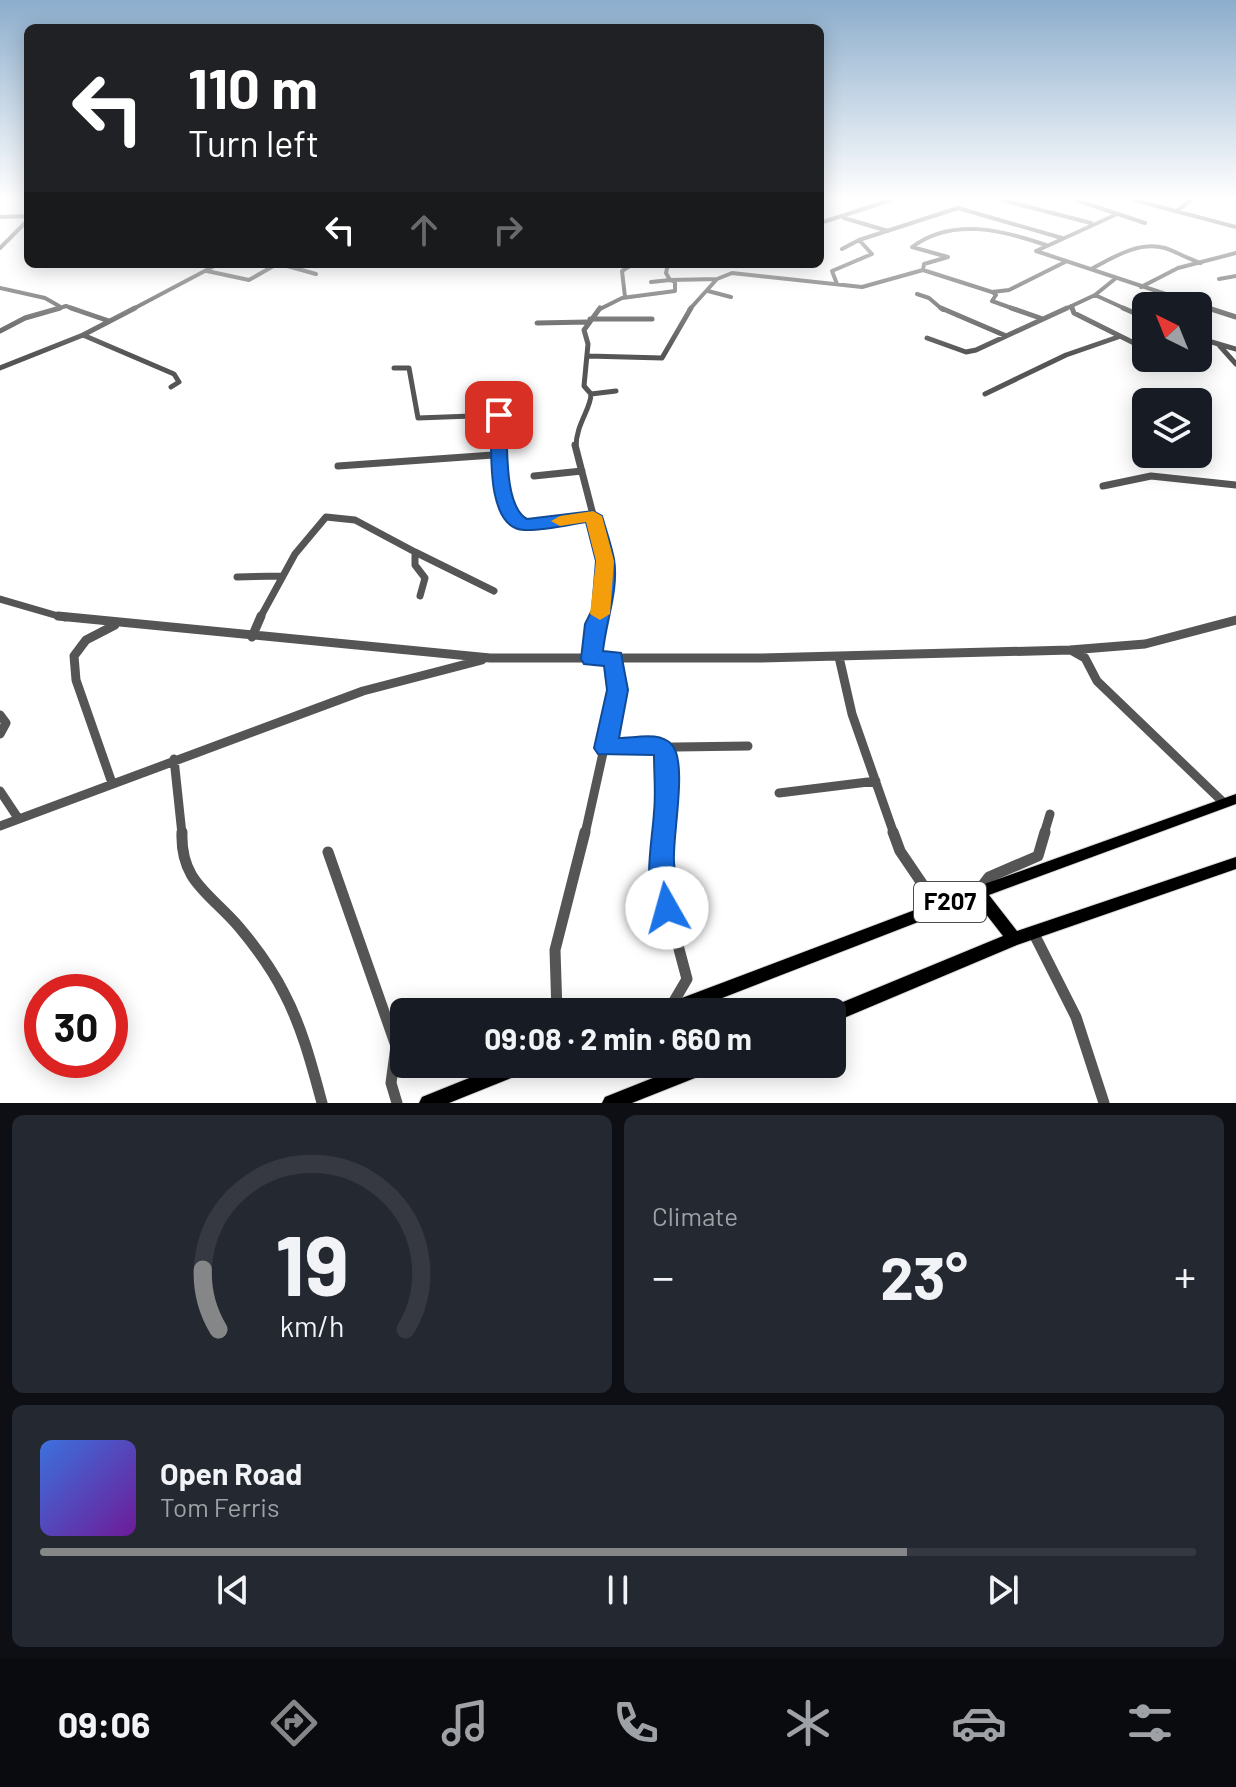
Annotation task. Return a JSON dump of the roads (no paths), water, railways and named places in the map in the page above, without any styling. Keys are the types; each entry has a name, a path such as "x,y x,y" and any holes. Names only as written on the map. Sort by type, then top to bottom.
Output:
{"main road":[{"name":"F207","path":"703,998 978,892 1230,801"},
{"name":"F207","path":"846,1009 1014,939 1236,863"},
{"path":"978,892 1014,939"},
{"path":"428,1103 490,1078"},
{"path":"611,1103 674,1078"}],"street":[{"path":"837,284 832,271 872,254 870,251"},
{"path":"923,270 924,264 948,257 928,251"},
{"path":"1037,251 1236,317"},
{"path":"1091,269 1122,251"},
{"path":"1171,251 1201,263"},
{"path":"1141,287 1178,268 1236,253"},
{"path":"1221,259 1236,264"},
{"path":"651,282 717,279 732,273 873,286 923,270 992,292 1009,290 1065,262"},
{"path":"0,368 83,335 212,268"},
{"path":"207,271 249,280 272,268"},
{"path":"294,268 316,274"},
{"path":"625,297 622,271 627,268"},
{"path":"592,659 595,624 601,610 605,561 575,444 576,432 591,401 591,394 584,386 588,356 584,330 588,321 607,302 675,291 675,282 666,273 667,268"},
{"path":"1219,279 1236,276"},
{"path":"927,338 966,352 1095,295 1116,278"},
{"path":"588,356 662,358 685,314 717,279"},
{"path":"0,288 51,300 59,306"},
{"path":"708,291 731,297"},
{"path":"992,292 996,295 992,301 1043,319"},
{"path":"917,294 929,298 948,314 1004,335"},
{"path":"1095,295 1132,312"},
{"path":"0,331 59,306 78,307 111,321"},
{"path":"1071,306 1074,313 1132,343"},
{"path":"537,323 652,319"},
{"path":"83,335 174,374 179,382 171,387"},
{"path":"985,394 1084,346 1118,337"},
{"path":"1212,343 1236,349"},
{"path":"1219,345 1236,364"},
{"path":"394,368 409,368 418,418 499,415 502,448 498,457 503,500 516,521 534,524 593,516"},
{"path":"591,394 616,391"},
{"path":"338,466 498,457"},
{"path":"534,476 582,471"},
{"path":"1103,486 1151,476 1236,485"},
{"path":"252,637 282,576 326,517 355,520 494,591"},
{"path":"415,552 415,565 425,578 420,596"},
{"path":"237,577 282,576"},
{"path":"0,599 57,619 490,658 839,657 1070,650 1145,644 1236,620"},
{"path":"112,783 76,680 74,656 86,640 118,623"},
{"path":"1070,650 1085,658 1097,681 1230,801"},
{"path":"839,657 852,714 900,851 938,907"},
{"path":"0,826 363,691 490,658"},
{"path":"557,998 555,950 606,748 617,690 614,658"},
{"path":"0,715 6,723 0,734"},
{"path":"606,748 748,746"},
{"path":"663,747 667,811 661,859 667,908 687,979 675,998"},
{"path":"174,759 175,787 183,817 181,855 196,885 239,927 284,992 310,1056 322,1103"},
{"path":"779,793 876,781"},
{"path":"0,791 18,818"},
{"path":"978,892 989,877 1038,856 1050,814"},
{"path":"328,852 396,1046 398,1063 388,1081 389,1092 397,1103"},
{"path":"1033,932 1076,1017 1104,1103"}]}
